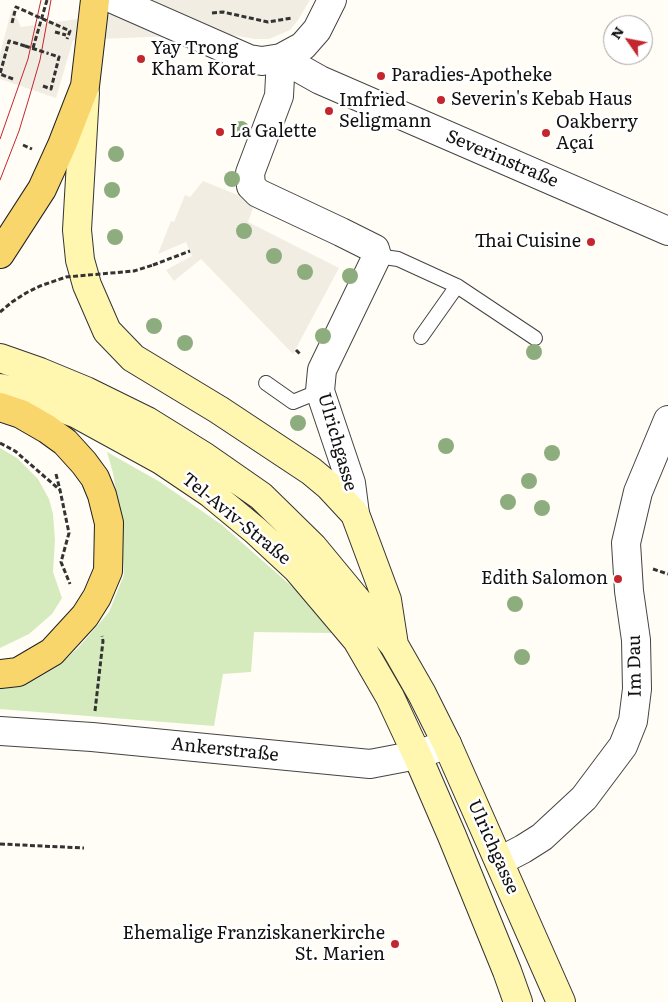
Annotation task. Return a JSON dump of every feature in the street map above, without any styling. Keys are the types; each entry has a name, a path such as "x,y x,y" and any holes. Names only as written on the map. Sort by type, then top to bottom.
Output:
{"main road":[{"path":"0,254 42,189 62,145 120,2"},
{"path":"85,86 78,230 79,252 86,284 107,331 133,358 219,410 312,471 355,514 388,600 394,645"},
{"name":"Tel-Aviv-Straße","path":"0,358 86,390 147,420 261,496 314,547 394,645 422,694"},
{"name":"Tel-Aviv-Straße","path":"0,388 77,414 153,456 210,493 256,531 297,570 357,640 390,697 417,755"},
{"path":"0,407 20,414 47,429 64,442 84,463 95,478 102,495 109,523 108,570 97,597 85,616 52,652 18,672 0,674"},
{"name":"Ulrichgasse","path":"422,694 500,861 561,1002"},
{"name":"Ulrichgasse","path":"417,755 456,845 518,1002"}],"street":[{"path":"120,2 249,60 262,61 281,58 303,46 316,30 332,0"},
{"path":"281,58 278,96 250,173 250,186 258,193 375,249 377,256 321,380"},
{"name":"Severinstraße","path":"281,58 320,80 668,231"},
{"name":"Ulrichgasse","path":"321,380 334,432 351,483 355,514"},
{"name":"Im Dau","path":"500,861 542,837 584,798 623,746 633,721 637,689 636,640 629,591 626,544 638,492 668,420"},
{"name":"Ankerstraße","path":"0,731 92,737 350,770 417,755 447,744"}],"lane":[{"path":"377,256 398,258 457,286 535,338"},
{"path":"421,337 457,286"},
{"path":"266,383 293,402 321,380"}],"path":[{"path":"33,48 47,0"},
{"path":"12,23 16,7 70,31 67,39"},
{"path":"223,12 268,22 294,18"},
{"path":"14,79 0,74 9,42 59,57 51,89 43,86"},
{"path":"23,145 34,150"},
{"path":"0,312 26,293 66,277 134,271 190,251"},
{"path":"0,443 15,451 60,490"},
{"path":"55,466 69,533 61,562 70,584"},
{"path":"92,737 103,641 101,632"},
{"path":"0,844 84,848"}],"green space":[{"path":"0,448 17,458 38,479 49,499 53,514 55,540 53,572 62,598 52,614 29,634 0,648"},
{"path":"107,452 160,482 222,525 306,599 332,633 254,632 251,672 223,674 214,726 0,709 0,687 26,685 57,667 78,648 109,612 124,575 121,520 113,473"}],"shaded area":[{"path":"153,0 310,0 290,30 269,39 255,39 226,34 73,40 56,98 0,79 0,54 12,8 21,27 165,7"},
{"path":"203,181 255,202 248,222 339,268 293,354 201,259 174,281 166,270 192,256 186,242 158,254 171,221 174,222 185,195 190,197"}],"tram line":[{"path":"0,139 28,59 41,0"},
{"path":"0,180 19,131 40,60 51,0"}],"place":[{"name":"Yay Trong Kham Korat","path":"141,59"},
{"name":"Paradies-Apotheke","path":"381,76"},
{"name":"Severin's Kebab Haus","path":"441,100"},
{"name":"Imfried Seligmann","path":"329,111"},
{"name":"La Galette","path":"220,132"},
{"name":"Oakberry Açaí","path":"546,133"},
{"name":"Thai Cuisine","path":"591,242"},
{"name":"Edith Salomon","path":"618,579"},
{"name":"Ehemalige Franziskanerkirche St. Marien","path":"395,944"}]}
